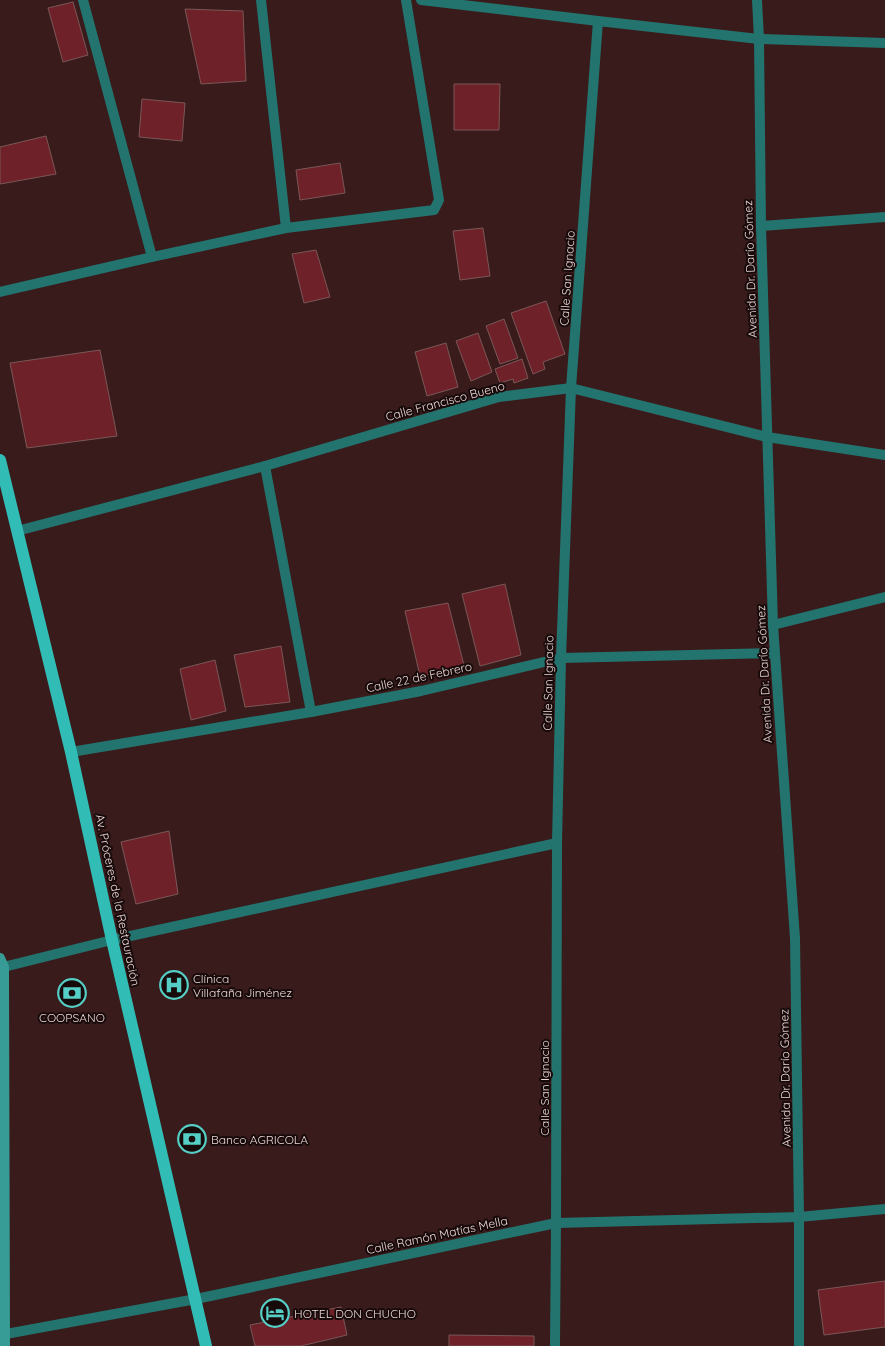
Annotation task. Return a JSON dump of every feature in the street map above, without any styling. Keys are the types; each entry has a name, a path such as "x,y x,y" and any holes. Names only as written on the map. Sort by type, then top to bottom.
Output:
{"main road":[{"name":"Av. Próceres de la Restauración","path":"0,460 72,752 112,940 206,1346"},
{"path":"1,964 2,1335 5,1346"}],"street":[{"path":"83,0 152,257"},
{"path":"261,0 286,228"},
{"path":"0,292 286,228 434,210 439,200 406,0"},
{"path":"421,0 759,39 885,43"},
{"name":"Avenida Dr. Darío Gómez","path":"757,0 761,226 774,653 795,938 799,1346"},
{"name":"Calle San Ignacio","path":"555,1346 557,842 561,658 572,388 598,21"},
{"path":"761,226 885,217"},
{"name":"Calle Francisco Bueno","path":"17,531 265,466 499,397 572,388 767,437 885,455"},
{"path":"265,466 311,712"},
{"path":"773,625 885,597"},
{"name":"Calle 22 de Febrero","path":"72,752 311,712 421,690 561,658 774,653"},
{"path":"1,964 557,842"},
{"name":"Calle Ramón Matías Mella","path":"2,1335 196,1298 556,1224 799,1217 885,1208"}],"building":[{"path":"73,2 88,55 63,62 48,8"},
{"path":"185,9 243,11 246,81 201,84"},
{"path":"454,84 500,84 499,130 454,130"},
{"path":"142,99 185,103 182,141 139,137"},
{"path":"46,136 56,174 0,184 0,147"},
{"path":"340,163 345,193 300,200 296,170"},
{"path":"483,228 490,276 460,280 453,231"},
{"path":"316,250 330,297 304,303 292,254"},
{"path":"546,301 565,354 543,362 545,369 533,374 511,313"},
{"path":"504,319 518,358 500,364 486,326"},
{"path":"478,333 492,372 471,381 456,341"},
{"path":"446,343 458,387 427,396 415,352"},
{"path":"100,350 117,436 27,448 10,363"},
{"path":"522,359 528,378 514,383 513,379 500,383 495,369"},
{"path":"505,584 521,655 480,666 462,594"},
{"path":"448,603 465,669 420,676 405,611"},
{"path":"281,646 290,702 245,707 234,655"},
{"path":"215,660 226,711 191,720 180,669"},
{"path":"169,831 178,894 136,904 121,842"},
{"path":"885,1281 885,1327 824,1335 818,1290"},
{"path":"341,1307 347,1335 301,1346 255,1346 250,1325"},
{"path":"449,1335 534,1336 534,1346 449,1346"}],"place":[{"name":"Clínica Villafaña Jiménez","path":"174,985"},
{"name":"COOPSANO","path":"72,993"},
{"name":"Banco AGRICOLA","path":"192,1139"},
{"name":"HOTEL DON CHUCHO","path":"275,1313"}]}
